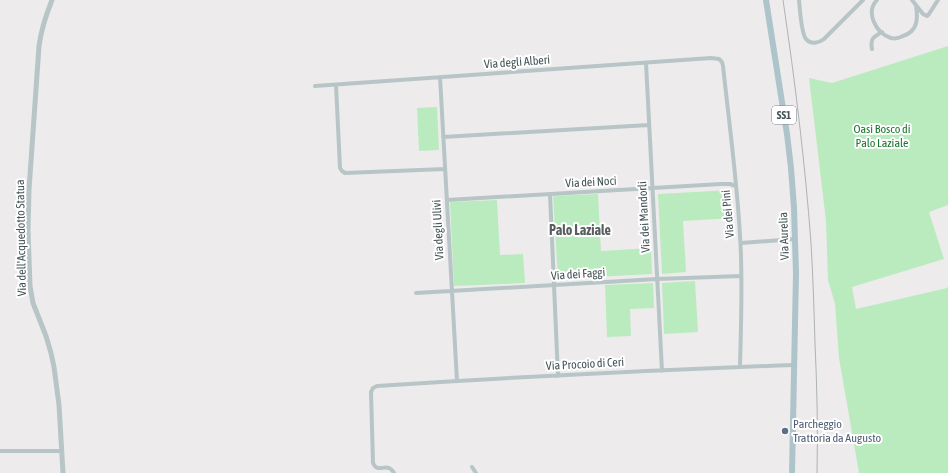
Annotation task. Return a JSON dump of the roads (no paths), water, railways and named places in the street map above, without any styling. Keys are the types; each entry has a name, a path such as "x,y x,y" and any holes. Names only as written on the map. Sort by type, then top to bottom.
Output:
{"main road":[{"name":"Via Aurelia","path":"766,0 788,146 793,192 796,281 793,471"}],"street":[{"name":"Via dell'Acquedotto Statua","path":"52,0 44,21 40,40 30,165 28,230 32,299 46,336 52,358 59,405 63,473"},
{"path":"799,0 802,27 805,36 813,43 820,42 826,37 863,0"},
{"path":"877,0 873,6 872,16 875,25 882,32 895,38 904,36 911,32 916,26 916,5"},
{"path":"912,0 923,14 927,16 938,0"},
{"path":"872,50 871,44 873,38 882,32"},
{"name":"Via degli Alberi","path":"314,86 711,58 721,60"},
{"name":"Via dei Pini","path":"721,60 724,74 741,243 740,367"},
{"name":"Via dei Mandorli","path":"646,63 662,371"},
{"name":"Via degli Ulivi","path":"440,77 457,381"},
{"path":"336,85 340,168 342,172 445,169"},
{"path":"444,137 649,125"},
{"name":"Via dei Noci","path":"447,200 721,184 736,186"},
{"path":"550,194 558,376"},
{"path":"741,243 795,239"},
{"name":"Via dei Faggi","path":"416,293 657,279 741,276"},
{"name":"Via Procoio di Ceri","path":"394,473 389,468 375,467 373,464 371,392 373,388 377,386 794,365"},
{"path":"0,451 62,451"},
{"path":"472,467 476,473"}],"railway":[{"path":"783,0 792,61 806,182 811,243 817,392 817,473"}],"place":[{"name":"Parcheggio Trattoria da Augusto","path":"785,431"}],"district":[{"name":"Palo Laziale","path":"580,230"}],"park label":[{"name":"Oasi Bosco di Palo Laziale","path":"882,136"}]}
